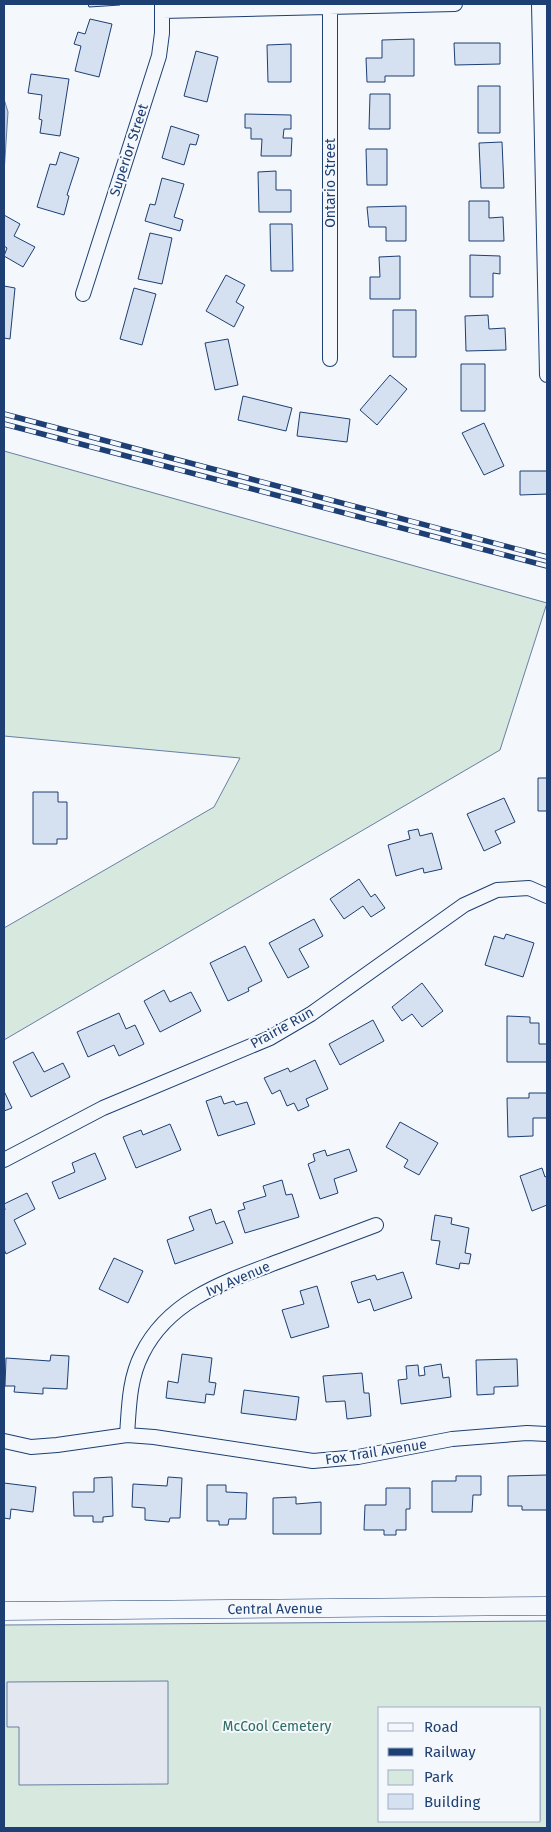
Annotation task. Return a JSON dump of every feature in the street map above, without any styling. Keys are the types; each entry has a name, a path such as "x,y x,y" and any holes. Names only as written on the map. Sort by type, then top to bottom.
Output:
{"street":[{"path":"162,7 455,4"},
{"path":"540,4 547,375"},
{"name":"Ontario Street","path":"330,6 330,359"},
{"name":"Superior Street","path":"83,294 159,56 162,33 162,7"},
{"name":"Prairie Run","path":"4,1160 103,1108 270,1038 310,1014 464,905 497,890 529,888 547,896"},
{"name":"Ivy Avenue","path":"121,1436 134,1373 142,1353 154,1334 183,1305 217,1284 376,1225"},
{"name":"Fox Trail Avenue","path":"121,1436 154,1437 313,1461 358,1457 452,1439 527,1433 547,1434"},
{"path":"4,1441 31,1446 57,1445 121,1436"},
{"name":"Central Avenue","path":"4,1611 547,1606"}],"green space":[{"path":"4,451 547,603 500,750 4,1040 4,928 214,807 240,758 4,736"},
{"name":"McCool Cemetery","path":"547,1621 547,1828 4,1828 4,1625"}],"shaded area":[{"path":"168,1681 168,1784 19,1785 19,1727 7,1727 7,1682"}],"water":[{"path":"4,99 8,112 4,173"}],"building":[{"path":"88,4 120,4 120,5 89,7"},
{"path":"90,19 112,24 99,77 75,71 81,46 74,44 78,32 85,34"},
{"path":"414,39 414,76 385,76 385,82 367,82 366,58 382,58 382,40"},
{"path":"454,43 500,43 500,64 455,65"},
{"path":"291,44 291,82 268,82 267,45"},
{"path":"196,51 218,57 207,102 184,96"},
{"path":"31,74 69,79 60,136 40,133 42,120 39,119 42,95 28,93"},
{"path":"478,86 500,86 500,133 478,133"},
{"path":"370,94 390,94 390,129 369,129"},
{"path":"245,114 291,115 291,129 284,129 283,138 292,138 291,156 261,156 262,139 251,139 251,128 245,128"},
{"path":"171,126 199,135 196,145 190,144 184,165 162,158"},
{"path":"502,142 504,188 481,188 479,143"},
{"path":"366,149 387,149 387,185 367,185"},
{"path":"60,152 79,158 67,195 69,196 64,215 37,207 50,164 56,165"},
{"path":"276,171 276,190 291,190 291,212 259,212 258,172"},
{"path":"162,178 184,184 174,217 183,220 180,231 145,221 150,204 155,205"},
{"path":"469,201 489,201 489,218 503,217 504,241 469,241"},
{"path":"406,206 406,241 386,241 386,227 369,227 367,207"},
{"path":"4,215 20,224 14,236 35,247 23,267 4,256 7,248 4,246"},
{"path":"270,224 292,224 293,271 271,271"},
{"path":"150,233 172,238 162,284 138,279"},
{"path":"470,255 500,256 500,274 493,273 493,297 470,297"},
{"path":"400,256 400,299 370,299 370,277 380,277 379,257"},
{"path":"226,275 245,285 236,302 244,307 234,327 206,311"},
{"path":"4,286 15,288 10,339 4,338"},
{"path":"134,288 156,294 142,345 120,339"},
{"path":"393,310 416,310 416,357 393,357"},
{"path":"488,315 489,329 505,328 506,350 466,351 465,316"},
{"path":"228,339 238,385 215,390 205,343"},
{"path":"461,364 485,364 485,411 461,411"},
{"path":"390,375 407,389 377,425 360,410"},
{"path":"243,396 292,408 286,431 238,420"},
{"path":"300,412 350,419 347,442 297,436"},
{"path":"484,423 504,466 484,475 462,433"},
{"path":"520,471 547,471 547,494 520,495"},
{"path":"538,778 547,778 547,811 538,811"},
{"path":"33,792 58,792 58,802 67,802 67,839 57,839 57,844 33,844"},
{"path":"504,798 515,822 495,831 501,843 484,851 467,814"},
{"path":"418,829 420,836 432,833 442,869 424,873 423,868 396,876 388,845 410,839 408,831"},
{"path":"359,879 371,897 375,894 385,908 371,917 363,906 344,919 330,899"},
{"path":"314,919 323,936 299,949 309,967 288,978 269,943"},
{"path":"506,934 534,943 523,977 485,965 494,936 504,939"},
{"path":"245,946 262,981 248,988 249,991 228,1001 210,963"},
{"path":"422,983 443,1011 422,1027 412,1014 402,1021 392,1007"},
{"path":"164,990 170,1002 191,992 201,1011 160,1032 144,1001"},
{"path":"119,1013 126,1029 135,1025 144,1044 119,1056 114,1045 88,1057 77,1032"},
{"path":"507,1016 530,1017 530,1023 539,1023 539,1044 547,1044 547,1062 507,1062"},
{"path":"373,1020 384,1041 340,1065 329,1044"},
{"path":"33,1052 44,1072 63,1063 70,1077 31,1097 13,1062"},
{"path":"315,1060 328,1089 306,1099 309,1106 298,1111 294,1103 287,1106 280,1090 272,1094 264,1078 288,1068 290,1072"},
{"path":"4,1091 12,1108 4,1111"},
{"path":"529,1093 547,1093 547,1118 533,1118 533,1136 508,1137 507,1098 529,1098"},
{"path":"221,1096 224,1104 234,1101 236,1105 247,1102 255,1124 218,1136 206,1101"},
{"path":"400,1122 438,1143 419,1175 404,1167 408,1160 386,1147"},
{"path":"170,1124 181,1150 136,1168 123,1137 141,1130 143,1135"},
{"path":"349,1149 357,1171 334,1179 338,1193 320,1199 308,1164 315,1161 313,1154 325,1150 327,1156"},
{"path":"95,1153 106,1179 59,1199 52,1182 75,1172 72,1163"},
{"path":"542,1168 545,1177 547,1176 547,1205 532,1211 520,1176"},
{"path":"282,1180 286,1195 292,1194 299,1217 245,1233 238,1211 245,1209 243,1203 266,1196 263,1186"},
{"path":"27,1193 35,1209 14,1220 26,1244 6,1254 4,1249 4,1204"},
{"path":"211,1209 216,1224 224,1221 233,1243 175,1264 167,1240 194,1230 189,1217"},
{"path":"435,1215 452,1218 451,1224 469,1228 465,1253 471,1254 469,1264 460,1263 459,1269 436,1264 440,1241 431,1240"},
{"path":"114,1258 143,1271 128,1303 99,1289"},
{"path":"403,1272 412,1298 374,1311 370,1299 358,1303 351,1282 375,1275 377,1280"},
{"path":"317,1286 329,1327 291,1338 282,1310 304,1304 300,1291"},
{"path":"182,1354 212,1358 209,1382 216,1383 214,1395 206,1394 205,1403 166,1398 168,1381 178,1383"},
{"path":"51,1355 69,1356 67,1389 43,1388 43,1394 14,1392 15,1386 5,1386 6,1358 50,1361"},
{"path":"517,1359 518,1386 494,1387 494,1394 477,1395 476,1360"},
{"path":"441,1364 443,1378 449,1377 451,1397 401,1404 398,1380 407,1379 406,1366 418,1365 419,1376 425,1375 424,1367"},
{"path":"362,1373 364,1393 369,1393 371,1416 347,1419 345,1401 326,1402 323,1376"},
{"path":"244,1390 299,1397 296,1420 241,1413"},
{"path":"547,1475 547,1510 522,1510 522,1506 508,1506 508,1476"},
{"path":"456,1476 481,1476 481,1495 473,1495 472,1512 432,1512 432,1481 456,1481"},
{"path":"112,1477 113,1516 103,1517 103,1522 93,1522 93,1516 74,1516 73,1492 94,1492 94,1478"},
{"path":"168,1477 182,1478 180,1518 170,1518 169,1522 145,1520 145,1508 132,1507 133,1484 167,1486"},
{"path":"4,1483 36,1487 33,1512 11,1509 10,1519 4,1518"},
{"path":"207,1485 226,1485 226,1492 247,1493 246,1519 229,1519 228,1525 219,1525 219,1521 207,1521"},
{"path":"386,1488 410,1488 410,1509 406,1509 406,1530 396,1530 396,1535 384,1535 384,1530 364,1530 365,1505 386,1505"},
{"path":"296,1497 296,1504 321,1502 321,1534 273,1534 273,1498"}],"railway":[{"path":"4,414 547,557"},
{"path":"4,424 547,566"}]}
